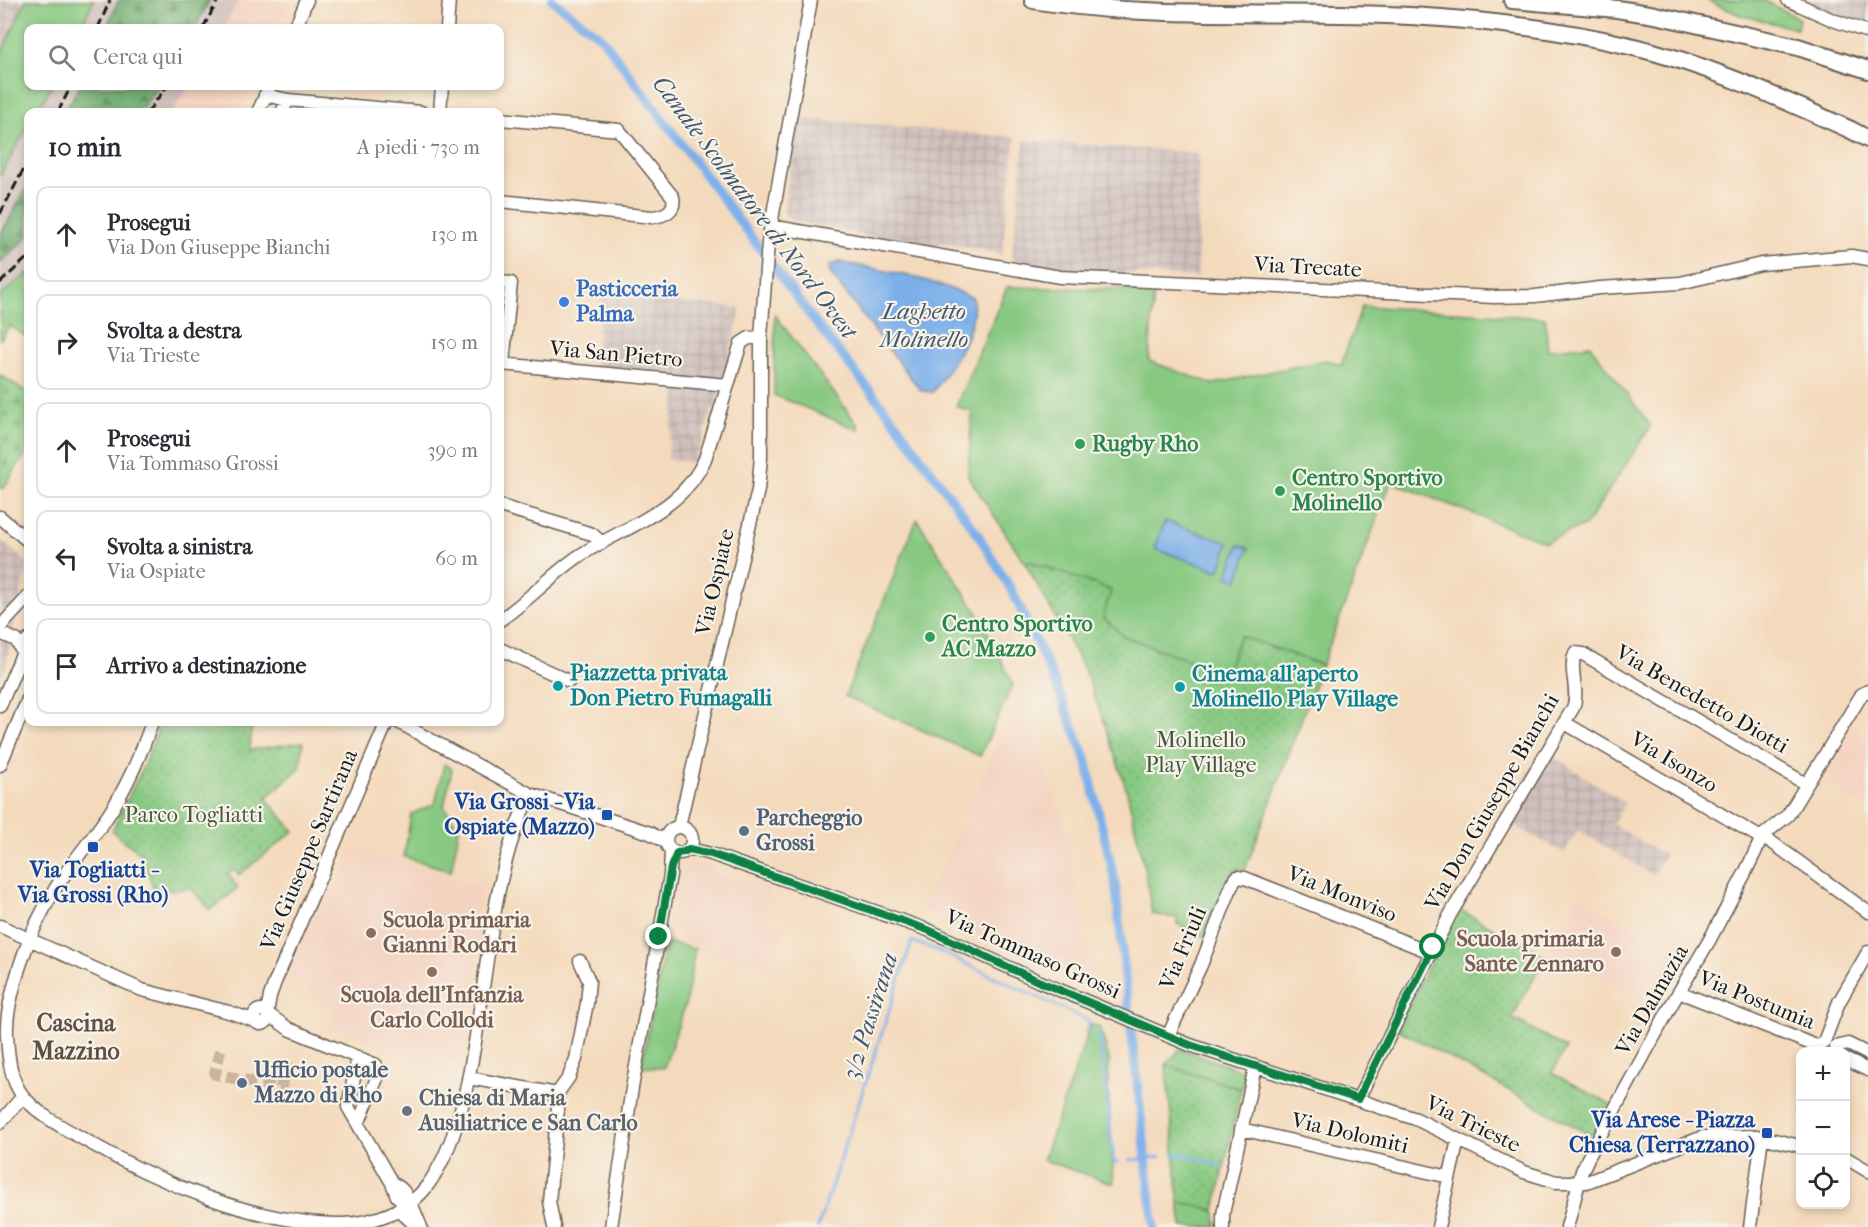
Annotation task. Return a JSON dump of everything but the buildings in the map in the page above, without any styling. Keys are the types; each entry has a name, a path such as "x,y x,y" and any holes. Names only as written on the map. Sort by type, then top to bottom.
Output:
{"highway":[{"path":"1033,0 1079,6 1162,11 1412,16 1563,32 1632,46 1732,78 1868,140"},
{"path":"1512,0 1617,9 1655,15 1798,47 1868,70"}],"street":[{"path":"297,24 307,0"},
{"path":"447,24 449,0"},
{"name":"Via Ospiate","path":"611,1227 632,1088 671,867 758,490 761,457 761,340 768,243 811,0"},
{"path":"1788,0 1833,20 1868,32"},
{"path":"260,108 267,90 288,100 377,108"},
{"path":"440,108 442,90"},
{"path":"284,108 288,100"},
{"path":"504,119 619,130 673,197 675,205 661,217 652,218 504,201"},
{"name":"Via Trecate","path":"770,226 1060,277 1495,297 1535,296 1600,288 1680,283 1750,266 1845,257 1868,259"},
{"path":"504,282 511,283 504,340"},
{"path":"504,617 578,557 658,513 675,500 694,480 705,459 740,346 744,340 753,336 761,340"},
{"name":"Via San Pietro","path":"504,364 728,385"},
{"path":"504,507 592,534 602,543"},
{"path":"0,517 24,538"},
{"path":"0,627 24,601"},
{"path":"0,633 24,645"},
{"path":"0,706 24,651"},
{"path":"504,651 569,681"},
{"name":"Via Don Giuseppe Bianchi","path":"1358,1099 1430,952 1576,702 1577,690 1573,663 1576,652"},
{"name":"Via Benedetto Diotti","path":"1576,652 1806,784"},
{"path":"1761,837 1788,815 1862,694 1868,691"},
{"path":"0,765 24,708"},
{"name":"Via Isonzo","path":"1565,723 1783,849 1868,912"},
{"path":"150,726 120,796 98,831 57,886 30,939 12,993 7,1028 12,1073 23,1096 47,1117 89,1143 138,1169 189,1190 230,1205 265,1214 337,1225 368,1220 398,1209 421,1193 438,1168 458,1121 469,1078 500,889 515,830 530,794"},
{"name":"Via Giuseppe Sartirana","path":"261,1015 385,726"},
{"name":"Via Tommaso Grossi","path":"405,726 530,794 677,842 928,930 1113,1014 1168,1036"},
{"name":"Via Dalmazia","path":"1567,1227 1582,1171 1588,1158 1717,926 1760,844 1761,837"},
{"name":"Via Monviso","path":"1237,877 1245,878 1430,952"},
{"name":"Via Friuli","path":"1168,1036 1197,974 1237,877"},
{"path":"0,926 141,990 229,1012 261,1015 376,1065 378,1072 358,1124"},
{"path":"1828,1045 1839,1002 1868,952"},
{"path":"554,1227 549,1202 558,1108 557,1094 576,1059 587,1003 589,981 580,961"},
{"name":"Via Postumia","path":"1679,992 1828,1045 1848,1044 1868,1054"},
{"name":"Via Trieste","path":"1168,1036 1416,1119 1524,1172 1556,1182 1587,1182 1703,1137 1762,1137 1796,1145"},
{"path":"358,1057 348,1103 393,1187 398,1209"},
{"path":"1850,1062 1868,1070"},
{"path":"1223,1227 1222,1214 1255,1067"},
{"path":"469,1078 557,1094"},
{"path":"0,1124 23,1096"},
{"name":"Via Dolomiti","path":"1241,1129 1449,1177"},
{"path":"1754,1226 1762,1137"},
{"path":"1438,1227 1458,1140"},
{"path":"1850,1161 1868,1171"},
{"path":"393,1187 404,1190 407,1199 398,1209"},
{"path":"419,1223 421,1193"},
{"path":"398,1209 414,1210 419,1223"}],"shaded area":[{"path":"0,0 26,0 0,57"},
{"path":"94,0 119,0 108,24 82,24"},
{"path":"210,0 239,0 225,24 197,24"},
{"path":"239,0 290,0 279,24 225,24"},
{"path":"1800,0 1868,0 1868,27 1858,25"},
{"path":"50,90 77,90 67,108 38,108"},
{"path":"156,90 187,90 175,108 142,108"},
{"path":"187,90 250,90 242,108 175,108"},
{"path":"798,118 1015,137 1002,254 941,242 933,250 788,219 784,211"},
{"path":"24,133 24,192 0,236 0,176"},
{"path":"1024,140 1199,153 1198,277 1021,267 1012,257"},
{"path":"24,241 24,276 0,296 0,263"},
{"path":"601,295 741,308 721,390 715,410 712,409 695,462 667,459 678,376 595,368"},
{"path":"0,540 24,560 24,581 5,669 0,679"},
{"path":"1024,704 1065,824 1086,940 1091,985 921,910 1014,707"},
{"path":"1851,727 1868,739 1868,810 1821,776"},
{"path":"1542,749 1625,803 1612,824 1665,855 1653,875 1578,830 1564,853 1501,818"},
{"path":"352,848 482,886 476,922 481,930 465,1041 450,1076 331,1025 336,1014 333,1009 330,1011 295,982 290,974 320,900 334,889"},
{"path":"694,863 711,865 710,871 770,890 762,918 785,926 772,970 678,944 682,930 670,926 680,875 687,865"},
{"name":"Scuola primaria Sante Zennaro","path":"1576,895 1684,959 1657,1006 1547,946"}],"green space":[{"path":"26,0 94,0 82,24 24,24 24,90 50,90 38,108 24,108 24,133 0,176 0,57"},
{"path":"119,0 210,0 197,24 108,24"},
{"path":"1706,0 1763,0 1799,19 1797,29 1740,15"},
{"path":"77,90 156,90 142,108 67,108"},
{"path":"24,192 24,241 0,263 0,236"},
{"path":"24,276 24,335 10,326 0,340 0,296"},
{"name":"Centro Sportivo Molinello","path":"1007,287 1154,290 1149,361 1213,384 1326,360 1341,365 1362,306 1545,318 1548,350 1590,345 1651,426 1586,525 1545,542 1391,482 1322,665 1240,636 1226,674 1123,636 1103,617 1110,590 1029,561 1025,563 968,476 972,412 956,406"},
{"path":"775,315 858,425 859,430 774,395"},
{"path":"0,375 24,390 24,456 3,489 0,487"},
{"name":"Centro Sportivo AC Mazzo","path":"917,519 980,617 1013,684 980,756 845,696"},
{"name":"Molinello Play Village","path":"1028,561 1111,590 1103,617 1123,636 1226,674 1240,636 1322,665 1245,870 1237,869 1231,873 1204,937 1177,924 1177,918 1152,914 1144,866 1126,788 1102,716 1083,667 1025,563"},
{"name":"Parco Togliatti","path":"159,726 252,726 250,750 303,742 300,768 266,798 294,831 239,875 234,870 228,874 238,888 210,910 191,888 155,892 141,854 112,831 144,765"},
{"path":"444,764 452,769 444,806 459,830 451,871 404,857 411,814 435,804"},
{"path":"1458,909 1546,956 1512,1018 1566,1048 1552,1073 1610,1104 1592,1136 1397,1029"},
{"path":"666,942 695,949 686,1002 664,1068 641,1067"},
{"path":"1091,1024 1100,1027 1109,1059 1108,1088 1114,1184 1043,1160"},
{"path":"1180,1049 1246,1072 1241,1089 1166,1065"},
{"path":"1166,1065 1241,1089 1215,1210 1179,1202"},
{"path":"1179,1202 1215,1210 1216,1227 1182,1227"}],"water":[{"name":"Laghetto Molinello","path":"839,262 924,280 973,298 971,323 962,348 933,392 921,391 830,273 829,266"},
{"path":"1165,521 1229,543 1219,571 1155,549"},
{"path":"1239,545 1249,548 1238,580 1227,576"}],"waterway":[{"name":"Canale Scolmatore di Nord Ovest","path":"552,0 602,38 818,326 889,414 977,533 1011,589 1050,671 1086,759 1115,881 1154,1227"},
{"name":"3/2 Passirana","path":"818,1227 912,941 1085,1019 1089,1022 1086,1032"},
{"name":"3/2 Passirana","path":"1096,1035 1100,1037 1114,1162 1118,1162"},
{"name":"3/2 Passirana","path":"1173,1155 1181,1154 1220,1165"},
{"name":"3/2 Passirana","path":"1130,1160 1161,1157"}],"tunnel":[{"path":"220,1050 215,1074 281,1088 287,1061"}],"railway":[{"path":"100,24 110,0"},
{"path":"205,24 218,0"},
{"path":"60,108 69,90"},
{"path":"151,108 164,90"},
{"path":"0,214 24,169"},
{"path":"0,283 24,261"}],"place":[{"name":"Pasticceria Palma","path":"564,302"},
{"name":"Rugby Rho","path":"1080,444"},
{"name":"Centro Sportivo Molinello","path":"1280,491"},
{"name":"Centro Sportivo AC Mazzo","path":"930,637"},
{"name":"Piazzetta privata Don Pietro Fumagalli","path":"558,686"},
{"name":"Cinema all'aperto Molinello Play Village","path":"1180,687"},
{"name":"Via Grossi - Via Ospiate (Mazzo)","path":"607,815"},
{"name":"Parcheggio Grossi","path":"744,831"},
{"name":"Via Togliatti - Via Grossi (Rho)","path":"93,847"},
{"name":"Scuola primaria Gianni Rodari","path":"371,933"},
{"name":"Scuola primaria Sante Zennaro","path":"1616,952"},
{"name":"Scuola dell'Infanzia Carlo Collodi","path":"432,972"},
{"name":"Ufficio postale Mazzo di Rho","path":"242,1083"},
{"name":"Chiesa di Maria Ausiliatrice e San Carlo","path":"407,1111"},
{"name":"Via Arese - Piazza Chiesa (Terrazzano)","path":"1767,1133"}],"district":[{"name":"Cascina Mazzino","path":"76,1037"}],"route":[{"path":"659,937 671,867 677,853 689,849 711,854 928,930 1106,1011 1190,1045 1358,1099 1433,947"}]}
